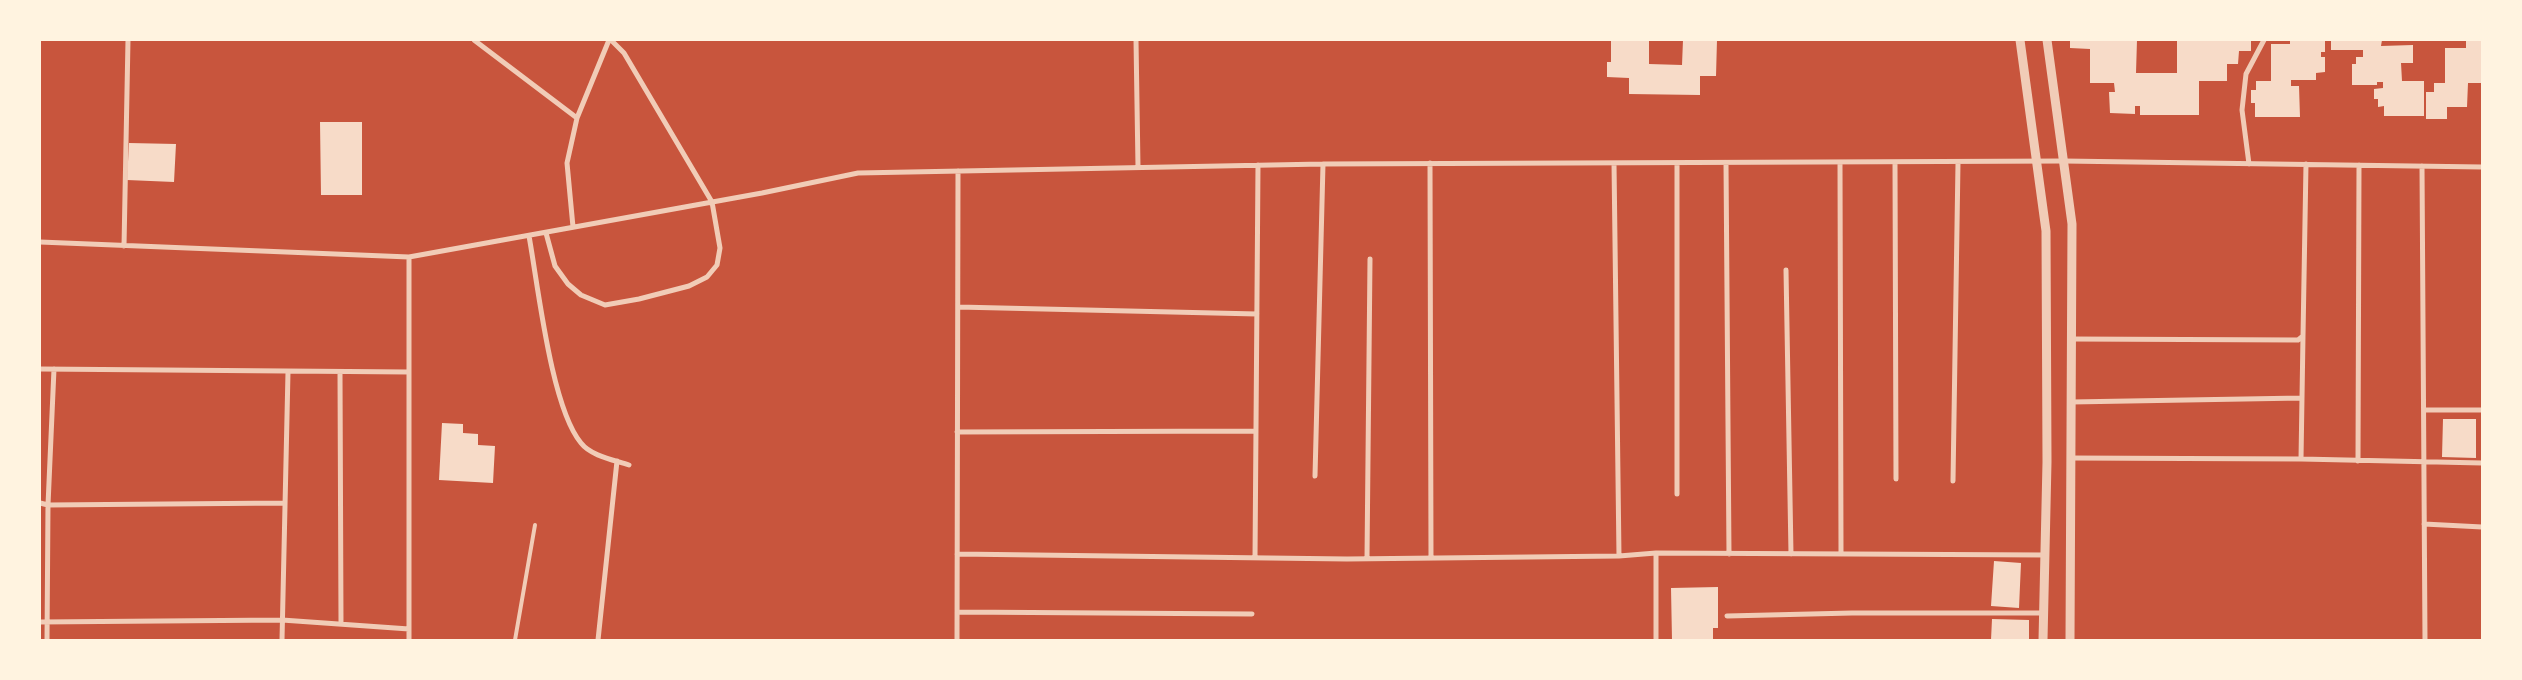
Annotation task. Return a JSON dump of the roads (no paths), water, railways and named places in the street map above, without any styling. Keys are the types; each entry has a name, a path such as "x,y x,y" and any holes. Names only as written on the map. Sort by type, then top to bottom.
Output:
{"street":[{"path":"124,246 128,40"},
{"path":"474,40 577,118"},
{"path":"546,233 555,266 568,284 581,295 605,305 639,299 689,286 707,277 717,265 720,248 712,202 624,53 610,40 577,118 567,164 573,228"},
{"path":"1136,40 1138,167"},
{"path":"2020,40 2046,231 2047,462 2043,640"},
{"path":"2047,40 2072,224 2070,640"},
{"path":"2249,164 2242,110 2246,74 2264,40"},
{"path":"40,242 409,258 858,173 1323,164 2064,162 2482,167"},
{"path":"1614,163 1619,556"},
{"path":"1677,163 1677,494"},
{"path":"1726,163 1729,554"},
{"path":"1840,163 1841,554"},
{"path":"1895,163 1896,479"},
{"path":"1953,481 1958,163"},
{"path":"1316,476 1323,164"},
{"path":"1430,164 1431,558"},
{"path":"2300,459 2306,164"},
{"path":"1255,558 1258,165"},
{"path":"2358,461 2359,165"},
{"path":"2422,166 2425,640"},
{"path":"957,640 958,171"},
{"path":"529,236 554,372 570,426 582,445 594,453 629,465"},
{"path":"409,258 409,640"},
{"path":"1367,558 1370,259"},
{"path":"1786,270 1791,554"},
{"path":"958,307 1257,314"},
{"path":"2071,339 2298,340 2303,336"},
{"path":"40,369 409,372"},
{"path":"47,640 48,505 54,369"},
{"path":"282,640 288,372"},
{"path":"340,372 341,624"},
{"path":"2070,402 2302,398"},
{"path":"2424,410 2482,410"},
{"path":"957,432 1256,431"},
{"path":"2070,458 2300,459 2482,463"},
{"path":"598,640 617,461"},
{"path":"40,504 285,503"},
{"path":"2424,524 2482,527"},
{"path":"957,554 1255,558 1619,556 1656,553 2045,555"},
{"path":"1656,553 1656,640"},
{"path":"957,612 1252,614"},
{"path":"1727,616 1852,613 2044,613"},
{"path":"40,622 282,620 409,628"}],"lane":[{"path":"515,640 535,525"}]}
